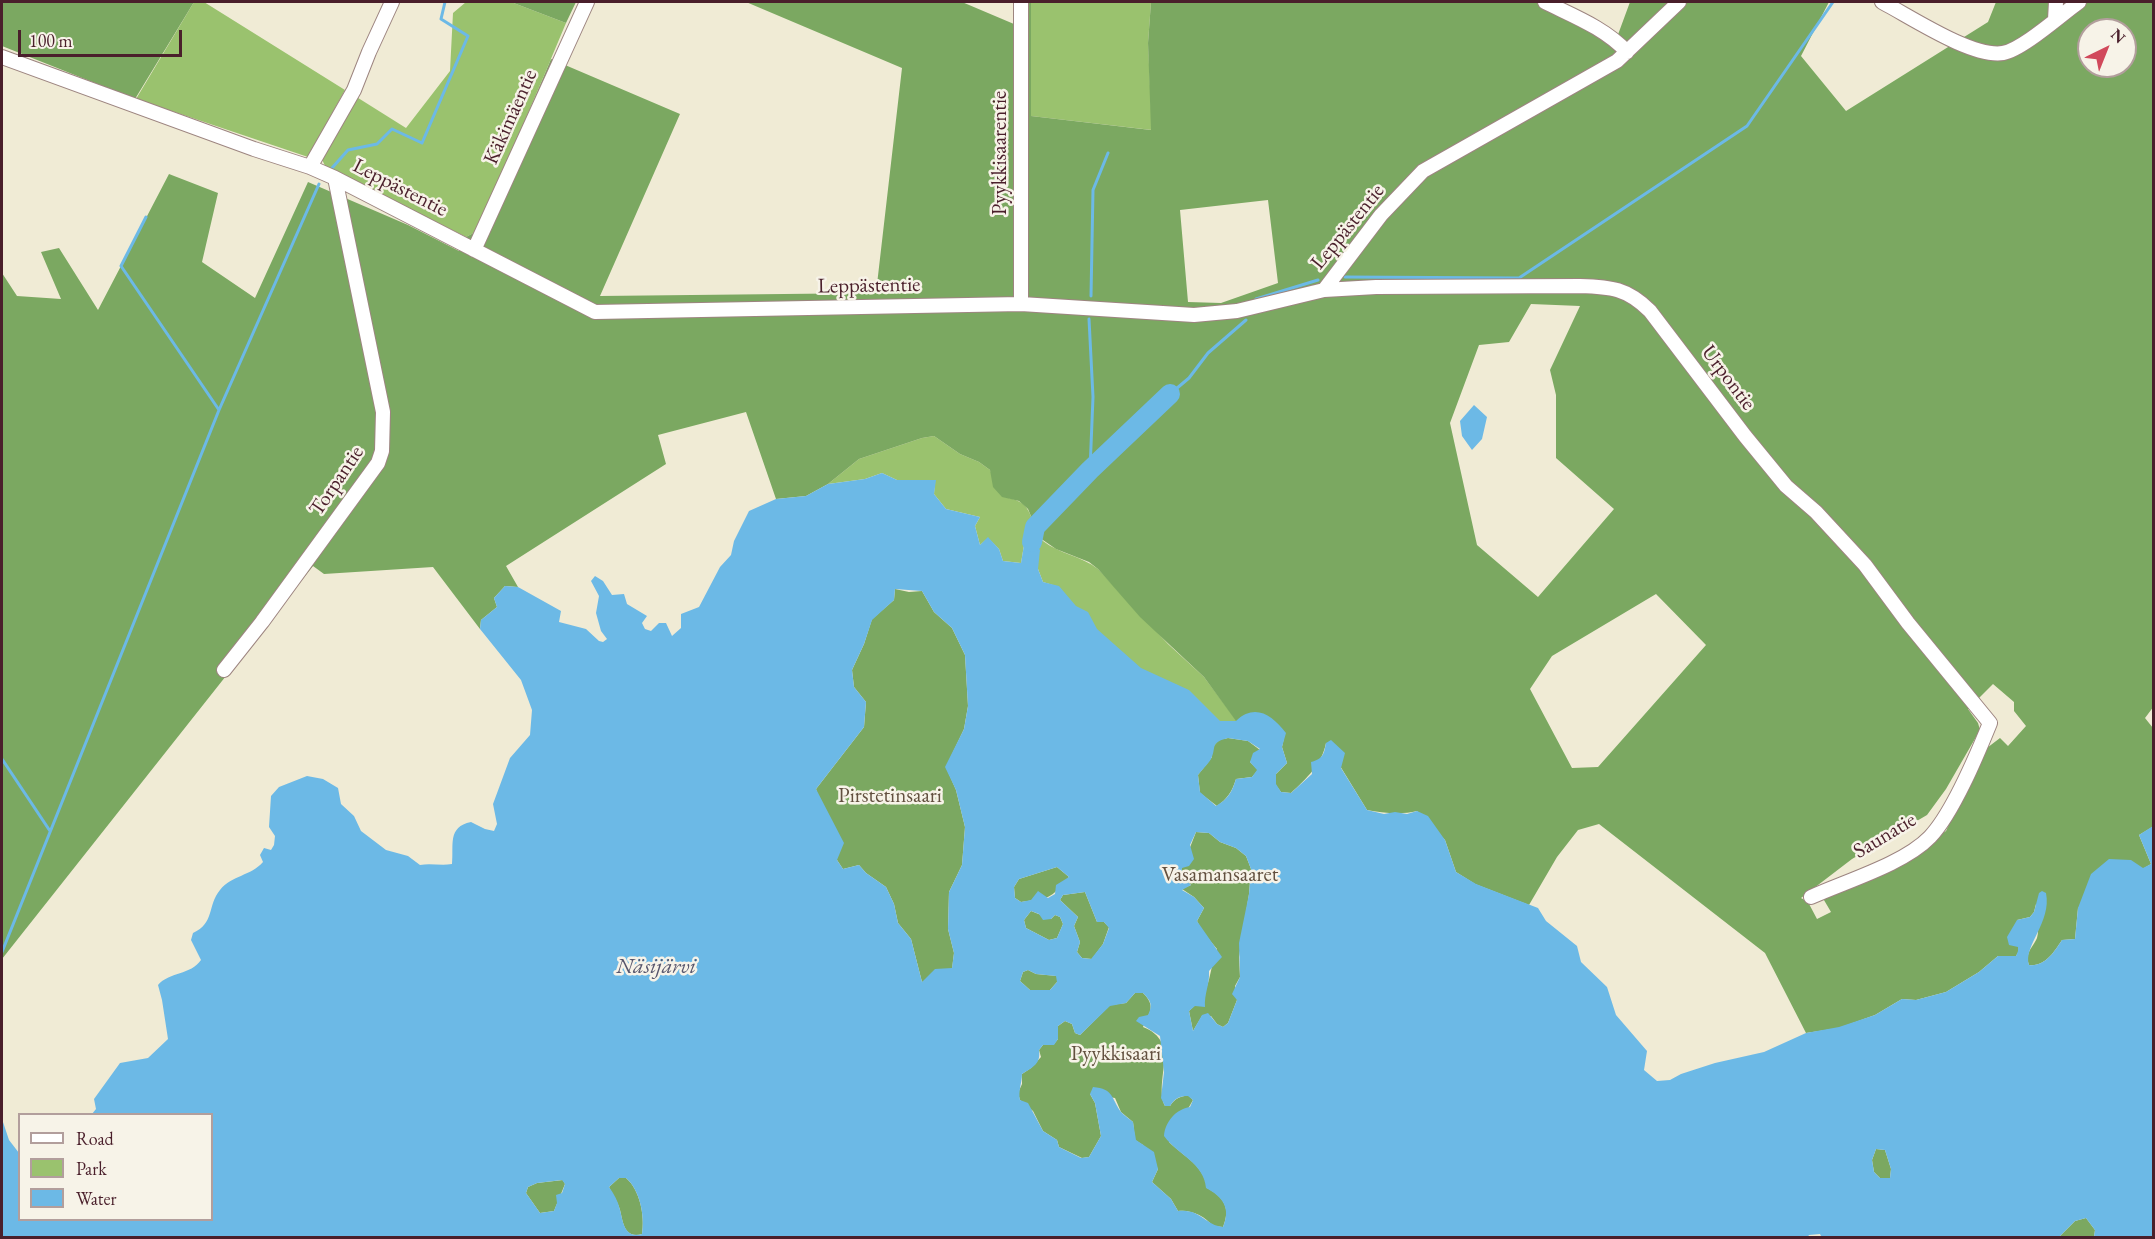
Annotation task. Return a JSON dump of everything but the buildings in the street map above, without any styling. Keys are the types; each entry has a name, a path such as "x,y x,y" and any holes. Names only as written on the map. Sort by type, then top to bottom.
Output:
{"street":[{"path":"310,167 354,90 392,2"},
{"name":"Käkimäentie","path":"474,250 587,2"},
{"name":"Pyykkisaarentie","path":"1021,2 1021,304"},
{"path":"1545,2 1603,32 1616,40 1627,52"},
{"name":"Leppästentie","path":"2,57 254,149 310,167 595,312 1021,304 1194,315 1258,307 1324,290 1381,215 1423,171 1603,70 1627,52 1678,2"},
{"path":"1882,2 1964,45 1985,53 2005,53 2020,46 2079,2"},
{"path":"2055,20 2056,2"},
{"name":"Torpantie","path":"224,670 371,473 382,451 383,412 335,178"},
{"name":"Urpontie","path":"1324,290 1376,287 1580,286 1609,287 1638,299 1668,334 1786,486 1816,512 1865,566 1908,623 1990,723"},
{"name":"Saunatie","path":"1812,897 1896,860 1929,838 1947,812 1990,723"}],"green space":[{"path":"2,2 194,2 135,99 2,46"},
{"path":"194,2 204,2 345,90 308,157 136,99"},
{"path":"466,2 511,2 566,23 479,230 466,237 325,166 321,157 355,96 406,128 450,71 453,13"},
{"path":"511,2 576,2 566,23"},
{"path":"746,2 962,2 1021,27 1021,2 1031,2 1031,116 1151,130 1148,43 1151,2 1545,2 1616,40 1630,2 1829,2 1801,56 1846,111 1988,22 1996,2 2153,2 2154,706 2145,718 2153,728 2154,826 2139,835 2151,864 2078,908 2075,939 2062,940 2048,958 2040,964 2029,965 2028,961 2028,954 2038,934 2036,904 2030,917 2017,920 2019,951 2016,956 1998,956 1979,972 1946,992 1916,1000 1902,999 1875,1015 1839,1028 1806,1033 1765,953 1599,824 1578,830 1557,857 1529,905 1475,884 1456,872 1445,840 1417,811 1392,813 1367,810 1326,743 1321,758 1308,777 1291,793 1281,792 1275,784 1276,774 1287,763 1282,747 1285,733 1236,721 1204,677 1140,617 1098,569 1089,562 1056,549 1040,538 1028,509 1019,501 1002,497 993,487 990,470 979,462 960,454 934,436 922,438 859,459 828,484 806,496 776,499 746,412 658,435 666,464 506,566 518,587 505,586 494,598 497,607 481,620 480,629 433,567 324,574 313,566 2,959 2,273 17,296 61,299 41,252 59,248 98,310 169,174 218,193 202,262 255,298 308,182 408,225 459,251 466,237 479,230 551,59 680,114 600,296 876,293 902,68","holes":["1268,200 1278,283 1221,303 1188,302 1180,210","1531,304 1580,306 1550,370 1556,395 1556,458 1614,509 1538,597 1477,545 1450,423 1479,345 1509,342","1656,594 1706,645 1598,767 1572,768 1530,689 1552,656","1993,684 2014,702 2014,711 2026,726 2008,746 2000,738 1983,751 1946,831 1882,874 1821,895 1831,912 1817,919 1808,902 1801,898 1852,859 1927,815 1946,789 1980,730 1968,709"]},
{"path":"1031,2 1151,2 1148,43 1152,130 1031,116"},
{"path":"934,436 960,454 979,462 990,470 1002,496 1018,501 1028,510 1036,532 1043,541 1098,569 1168,644 1204,677 1237,721 1198,775 1059,587 1043,582 1024,545 1021,563 1003,561 999,549 988,538 980,545 975,526 980,517 946,509 934,494 935,481 897,480 882,473 865,479 828,484 859,459"},
{"name":"Pirstetinsaari","path":"895,589 909,592 922,591 934,612 952,628 965,655 968,706 964,729 946,767 956,790 965,827 962,865 949,892 948,929 954,953 952,969 922,982 911,939 898,923 894,904 886,887 859,865 843,869 837,860 816,789 864,727 866,702 854,687 852,670 872,619 894,600"},
{"path":"1228,738 1248,741 1260,750 1250,762 1258,770 1252,777 1236,779 1229,795 1217,806 1200,793 1198,775 1212,757 1212,749 1219,740"},
{"name":"Vasamansaaret","path":"1196,832 1209,833 1220,842 1236,848 1246,856 1251,869 1239,957 1240,977 1235,986 1237,1000 1228,1023 1223,1027 1217,1024 1211,1016 1202,1016 1193,1031 1189,1011 1206,989 1217,949 1197,921 1204,908 1182,889 1191,885 1181,875"},
{"path":"1057,867 1069,877 1048,897 1021,902 1015,898 1014,887 1019,879"},
{"path":"1085,892 1097,922 1104,922 1109,927 1103,944 1092,959 1082,958 1077,952 1080,942 1074,926 1078,917 1060,900 1063,895"},
{"path":"1031,911 1051,919 1055,915 1060,917 1063,924 1057,938 1049,940 1026,928 1024,920"},
{"path":"1028,970 1036,974 1057,976 1057,982 1050,990 1030,990 1020,981 1023,972"},
{"name":"Pyykkisaari","path":"1135,993 1143,993 1151,1006 1143,1027 1155,1034 1164,1052 1162,1096 1165,1106 1170,1106 1178,1098 1188,1095 1193,1100 1169,1142 1198,1167 1207,1188 1222,1199 1226,1209 1223,1227 1213,1226 1206,1219 1192,1212 1178,1211 1171,1199 1152,1182 1158,1169 1143,1145 1135,1140 1133,1122 1121,1112 1115,1098 1090,1094 1095,1103 1101,1136 1089,1157 1082,1158 1059,1147 1057,1140 1043,1131 1033,1111 1020,1100 1018,1093 1022,1084 1022,1074 1041,1057 1039,1050 1043,1045 1054,1044 1058,1039 1058,1026 1065,1021 1072,1024 1075,1033 1080,1035 1110,1005 1126,1003"},
{"path":"1876,1149 1885,1150 1891,1169 1890,1178 1880,1178 1874,1172 1872,1160"},
{"path":"619,1178 626,1178 638,1196 643,1219 642,1234 631,1234 625,1228 619,1207 609,1187"},
{"path":"563,1180 565,1184 554,1211 540,1213 526,1193 528,1187 537,1183"},
{"path":"2086,1218 2095,1230 2094,1237 2058,1238 2075,1221"}],"water":[{"path":"1474,405 1487,417 1482,439 1472,450 1462,436 1460,421"},
{"name":"Näsijärvi","path":"882,473 897,480 936,480 934,494 946,509 980,517 975,526 980,545 988,537 999,549 1003,561 1021,563 1024,545 1032,542 1040,550 1038,569 1043,582 1059,586 1076,606 1088,612 1097,629 1141,668 1189,690 1220,721 1236,721 1256,712 1275,721 1286,733 1282,747 1287,763 1276,774 1276,784 1281,792 1291,793 1312,774 1311,762 1320,758 1324,753 1326,743 1331,740 1345,753 1341,768 1367,810 1384,814 1395,812 1407,814 1417,811 1428,816 1445,840 1456,872 1476,884 1538,908 1546,921 1577,946 1581,962 1607,987 1616,1015 1647,1051 1644,1070 1657,1081 1670,1080 1715,1063 1764,1052 1806,1033 1839,1027 1875,1015 1902,999 1916,1000 1946,992 1979,972 1998,956 2016,956 2018,947 2009,945 2007,937 2017,920 2030,917 2034,912 2039,893 2042,891 2046,893 2045,914 2028,958 2029,965 2040,964 2048,958 2062,940 2075,939 2078,908 2091,874 2109,859 2131,860 2143,868 2151,864 2139,835 2153,826 2153,1237 2094,1237 2095,1230 2086,1218 2075,1221 2058,1238 1822,1238 1820,1234 1809,1235 1807,1238 2,1237 2,1119 9,1140 18,1152 18,1221 213,1221 213,1113 93,1113 96,1109 94,1099 120,1063 148,1058 168,1039 158,985 197,965 201,960 191,940 193,933 200,929 208,919 216,896 225,885 263,862 260,855 264,848 271,850 275,836 269,827 271,796 279,787 307,776 323,779 338,788 341,804 354,816 361,831 386,850 408,856 420,865 452,864 453,838 455,832 463,824 471,822 494,831 497,824 493,804 510,758 530,735 532,710 521,680 480,629 481,620 497,607 494,598 505,586 518,587 561,611 559,622 586,629 603,642 607,639 601,631 596,613 599,596 591,581 595,576 603,581 612,595 624,594 627,604 647,616 642,623 645,629 651,631 659,623 666,623 672,636 681,628 681,614 699,607 720,567 731,555 734,541 749,511 776,499 806,496 828,484 865,479","holes":["895,589 922,591 934,612 952,628 965,655 968,706 964,729 945,767 956,790 965,827 962,865 949,892 948,929 954,953 952,968 935,969 922,982 911,939 898,923 894,904 886,887 859,865 843,869 837,860 844,843 816,789 864,727 866,702 854,687 852,670 872,620 894,600","1228,738 1248,741 1260,749 1253,753 1250,762 1257,770 1252,777 1236,779 1229,795 1216,806 1200,792 1198,775 1211,759 1218,742","1196,832 1209,833 1220,842 1236,848 1246,856 1251,869 1249,894 1239,943 1240,977 1232,994 1237,1000 1228,1023 1223,1027 1217,1024 1208,1013 1202,1015 1193,1031 1189,1011 1195,1006 1205,1007 1209,971 1222,957 1197,921 1204,908 1194,897 1182,890 1191,885 1181,875 1182,868 1189,866 1194,859 1190,845","1057,867 1069,877 1056,885 1055,894 1048,898 1038,891 1031,900 1021,902 1015,898 1014,887 1019,879","1085,892 1097,922 1104,922 1109,928 1103,944 1091,959 1082,958 1077,952 1080,942 1074,926 1078,917 1060,900 1063,895","1031,911 1039,914 1043,920 1051,919 1055,915 1060,917 1063,924 1057,938 1049,940 1026,928 1024,920","1028,970 1036,974 1056,976 1057,982 1050,990 1030,990 1020,981 1023,972","1135,993 1143,993 1148,998 1151,1006 1148,1015 1139,1017 1136,1021 1160,1036 1164,1072 1161,1098 1165,1106 1170,1106 1176,1099 1183,1096 1188,1096 1193,1100 1190,1107 1180,1110 1172,1117 1164,1136 1201,1172 1206,1188 1221,1199 1226,1209 1223,1227 1192,1212 1178,1211 1171,1199 1152,1182 1158,1169 1154,1152 1136,1140 1133,1122 1121,1112 1111,1095 1105,1090 1093,1087 1090,1094 1095,1103 1101,1136 1089,1157 1081,1158 1059,1147 1057,1140 1043,1131 1028,1103 1020,1100 1022,1074 1037,1062 1039,1050 1043,1045 1054,1045 1058,1039 1058,1026 1065,1021 1072,1024 1075,1033 1080,1035 1110,1006 1126,1003","1876,1149 1885,1150 1891,1169 1890,1178 1880,1178 1874,1172 1872,1160","619,1178 626,1178 631,1183 640,1204 643,1219 642,1234 631,1234 625,1228 616,1198 609,1187","562,1180 565,1184 562,1193 556,1195 557,1203 554,1211 540,1213 526,1193 528,1187 537,1183"]}],"waterway":[{"path":"332,168 348,150 377,144 392,129 422,143 468,36 441,19 445,2"},
{"path":"1345,277 1519,278 1747,126 1833,2"},
{"path":"1091,296 1093,190 1108,153"},
{"path":"2,952 219,410 319,184"},
{"path":"146,217 121,266 219,410"},
{"path":"1256,299 1318,280"},
{"path":"1089,319 1093,397 1090,470"},
{"path":"1170,394 1189,378 1208,353 1246,320"},
{"path":"1032,542 1035,527 1090,470 1170,394"},
{"path":"2,759 50,831"}]}
